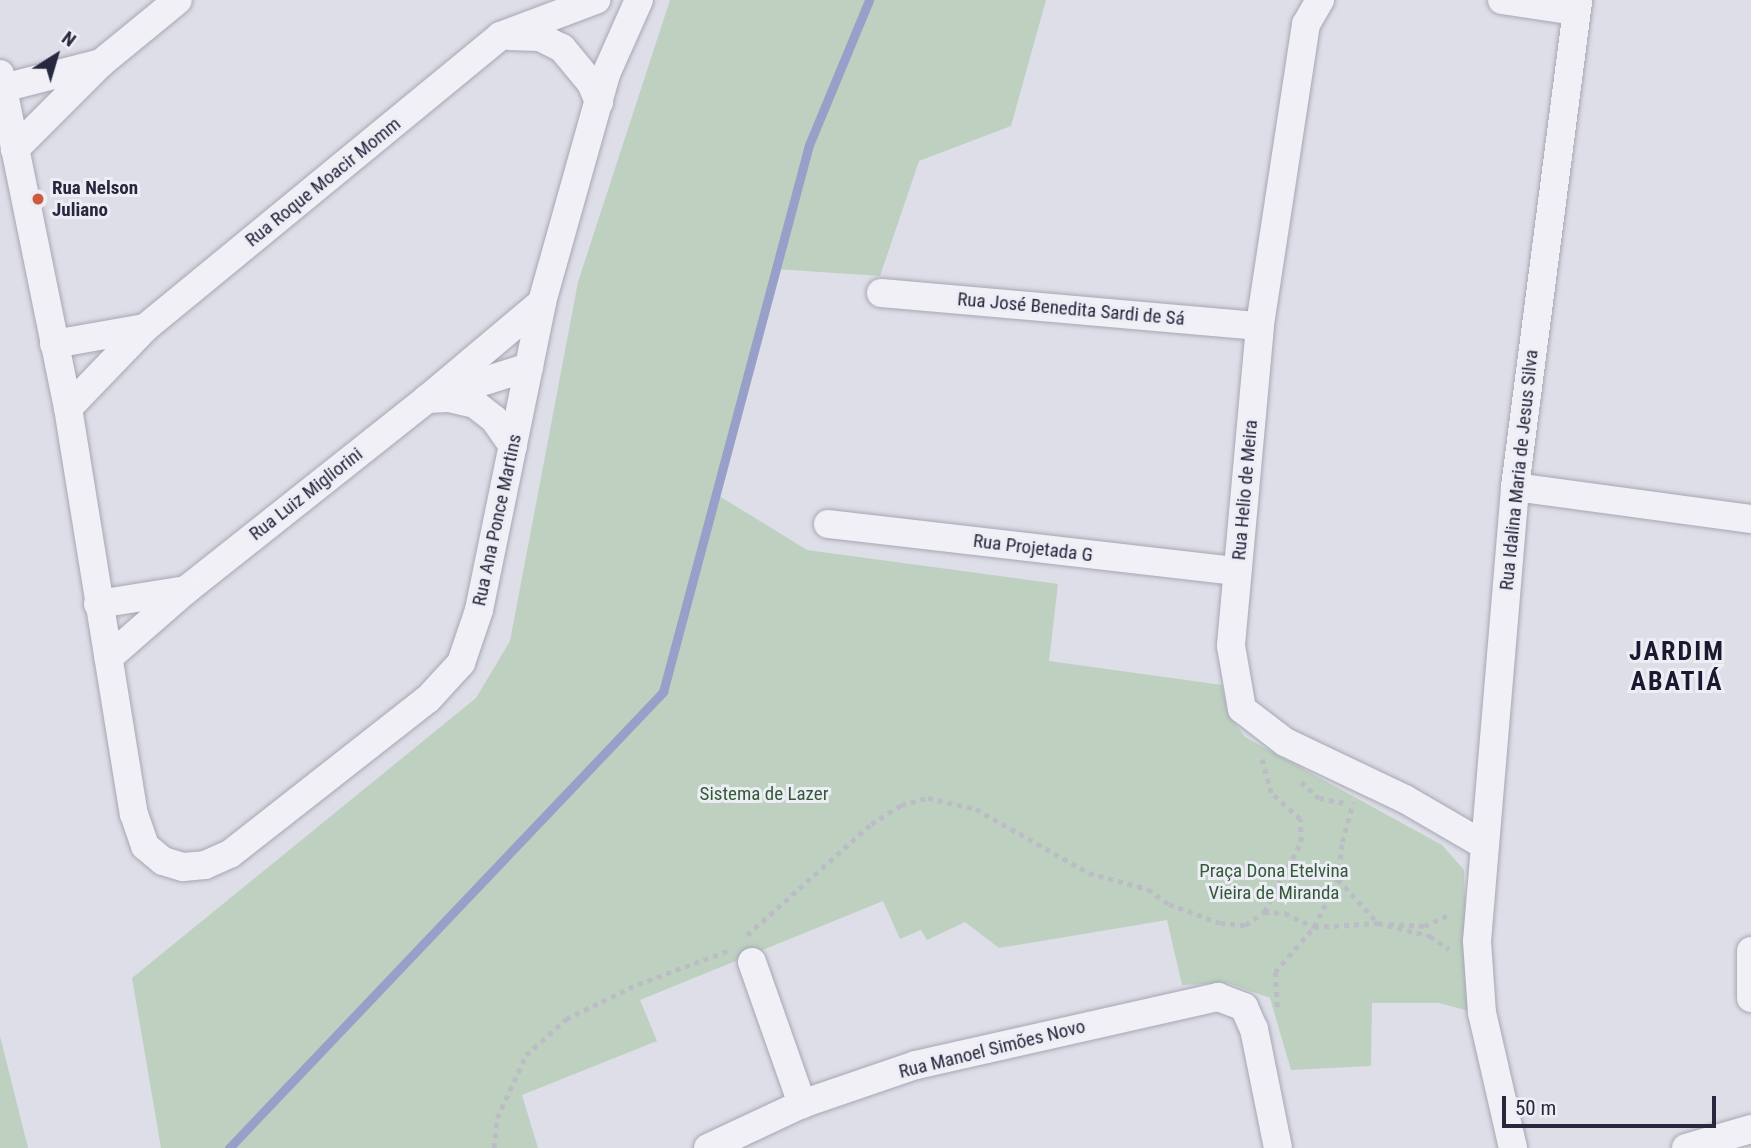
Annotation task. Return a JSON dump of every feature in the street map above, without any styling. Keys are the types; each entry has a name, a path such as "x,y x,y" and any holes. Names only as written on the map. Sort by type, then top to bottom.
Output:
{"street":[{"path":"15,149 101,63 178,0"},
{"name":"Rua Roque Moacir Momm","path":"68,408 145,328 544,0"},
{"name":"Rua Roque Moacir Momm","path":"500,36 596,0"},
{"name":"Rua Ana Ponce Martins","path":"108,657 134,814 145,846 163,861 183,867 205,865 230,854 436,690 461,663 479,610 542,302 598,102 639,0"},
{"name":"Rua Helio de Meira","path":"1320,0 1306,24 1260,326 1231,646 1242,709 1285,742 1405,799 1484,845"},
{"path":"1502,0 1577,6"},
{"name":"Rua Idalina Maria de Jesus Silva","path":"1513,1148 1462,936 1484,845 1515,487 1577,6"},
{"path":"500,36 540,37 562,48 592,83 598,102"},
{"path":"101,63 1,81 68,408 108,657"},
{"name":"Rua José Benedita Sardi de Sá","path":"881,293 1260,326"},
{"name":"Rua Luiz Migliorini","path":"108,657 186,590 426,399 542,302"},
{"name":"Rua Roque Moacir Momm","path":"54,344 145,328"},
{"name":"Rua Luiz Migliorini","path":"426,399 529,367"},
{"path":"426,399 448,398 475,404 494,419 513,446"},
{"path":"1515,487 1751,519"},
{"name":"Rua Projetada G","path":"828,524 1237,571"},
{"name":"Rua Luiz Migliorini","path":"98,604 186,590"},
{"path":"742,950 802,1104"},
{"path":"1750,990 1751,951"},
{"name":"Rua Manoel Simões Novo","path":"708,1148 802,1104 916,1065 1218,997 1244,1007 1254,1029 1278,1148"},
{"path":"1686,1148 1751,1129"}],"path":[{"path":"1252,752 1270,761"},
{"path":"494,1148 497,1118 526,1055 566,1019 638,984 742,950 871,824 901,805 928,798 975,809 1089,873 1148,890 1169,904 1220,923 1245,925 1264,912 1301,842 1300,819 1271,793 1262,758"},
{"path":"1298,778 1320,798 1353,803 1361,808"},
{"path":"1279,1014 1275,972 1314,927 1338,879 1342,842 1353,803"},
{"path":"1338,879 1378,923 1430,936 1456,954 1462,936 1452,914 1454,901"},
{"path":"1264,912 1285,913 1314,927 1378,923 1424,926 1452,914"}],"green space":[{"path":"670,0 1046,0 1011,126 919,161 880,276 776,269 716,494 807,550 1058,584 1049,661 1222,685 1228,714 1245,737 1442,845 1464,870 1469,1011 1439,1003 1372,1003 1371,1066 1291,1070 1270,998 1228,983 1182,985 1167,920 999,948 965,922 927,940 921,930 900,939 883,901 640,1000 657,1041 522,1095 538,1148 161,1148 132,978 476,698 510,641 578,282"},
{"path":"0,1036 28,1148 0,1148"}],"waterway":[{"path":"229,1148 663,692 809,145 869,0"}],"place":[{"name":"Rua Nelson Juliano","path":"38,199"}],"district":[{"name":"JARDIM ABATIÁ","path":"1677,667"}],"park label":[{"name":"Sistema de Lazer","path":"764,794"},
{"name":"Praça Dona Etelvina Vieira de Miranda","path":"1274,882"}]}
